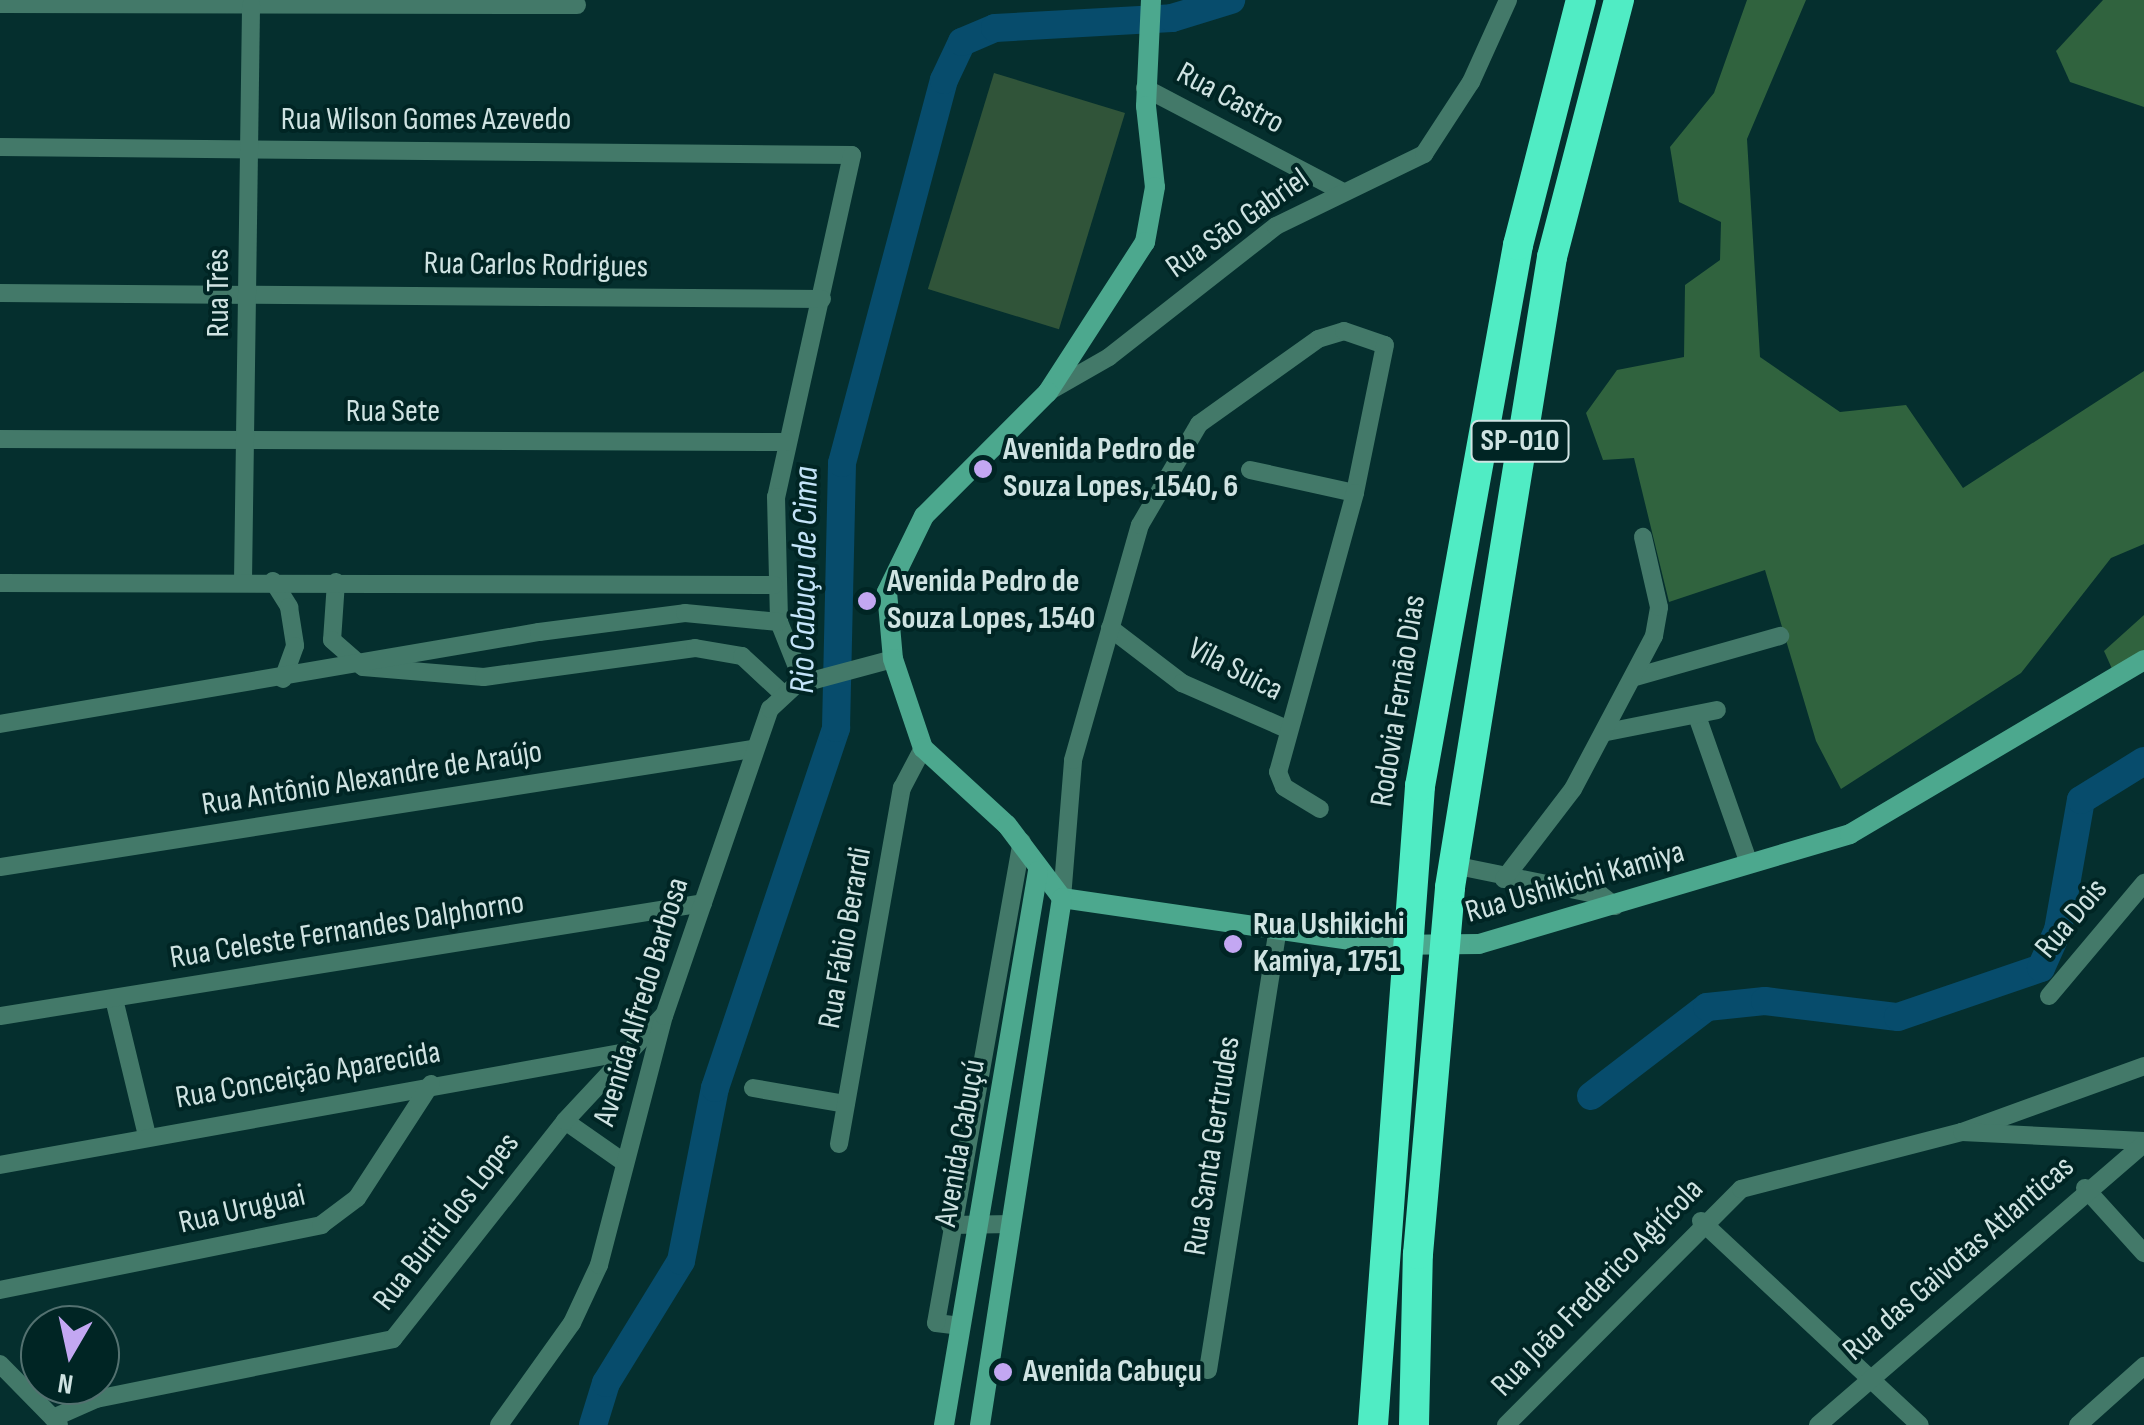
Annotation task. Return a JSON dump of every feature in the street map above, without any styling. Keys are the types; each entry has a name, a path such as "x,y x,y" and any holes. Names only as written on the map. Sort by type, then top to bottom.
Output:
{"highway":[{"name":"Rodovia Fernão Dias","path":"1374,1425 1398,998 1410,864 1518,245 1581,0"},
{"name":"SP-010","path":"1414,1425 1439,1002 1451,876 1552,257 1618,0"},
{"path":"1360,1425 1376,1380"}],"main road":[{"path":"1062,898 1038,871 1022,842 923,748 893,659 887,592 903,548 937,499 1048,392 1151,228 1146,88 1151,0"},
{"name":"Rua Ushikichi Kamiya","path":"1062,898 1277,932 1452,948 1614,906 1873,824 2144,660"},
{"name":"Avenida Cabuçú","path":"944,1423 1038,871"},
{"name":"Avenida Cabuçú","path":"980,1425 1062,898"},
{"path":"944,1423 957,1415 980,1425"}],"street":[{"name":"Rua São Gabriel","path":"1048,392 1109,356 1276,226 1340,191 1424,154 1472,82 1508,0"},
{"path":"0,4 578,5"},
{"name":"Rua Três","path":"242,581 248,442 251,5"},
{"name":"Rua Castro","path":"1146,88 1340,191"},
{"name":"Rua Wilson Gomes Azevedo","path":"0,147 852,155 822,300"},
{"name":"Rua Carlos Rodrigues","path":"0,293 822,300"},
{"path":"810,679 779,622 774,585 786,442 822,300"},
{"path":"1062,898 1073,760 1140,525 1200,424 1328,333 1385,345 1355,493 1287,729 1280,782 1320,809"},
{"name":"Rua Sete","path":"0,439 786,442"},
{"path":"1250,470 1355,493"},
{"path":"1504,879 1607,732 1659,619 1643,538"},
{"path":"272,582 289,607 294,646 283,679"},
{"path":"336,582 332,640 363,667 484,677 695,648 742,656 782,694 810,679 893,659"},
{"path":"0,583 774,585"},
{"path":"0,724 685,613 779,622"},
{"name":"Vila Suica","path":"1110,628 1182,683 1287,729"},
{"path":"1635,677 1780,636"},
{"name":"Avenida Alfredo Barbosa","path":"498,1425 572,1323 599,1265 664,1016 753,750 782,694"},
{"path":"1607,732 1717,710"},
{"path":"1697,716 1749,864"},
{"name":"Rua Fábio Berardi","path":"839,1144 902,788 923,748"},
{"name":"Rua Antônio Alexandre de Araújo","path":"0,867 753,750"},
{"path":"961,1326 936,1323 950,1225 1022,842"},
{"path":"1451,876 1504,879 1601,895 1614,906"},
{"name":"Rua Dois","path":"2048,996 2144,882"},
{"name":"Rua Celeste Fernandes Dalphorno","path":"0,1016 703,903"},
{"name":"Rua Santa Gertrudes","path":"1208,1370 1277,932"},
{"path":"114,999 147,1135"},
{"name":"Rua Buriti dos Lopes","path":"56,1421 96,1400 393,1339 564,1121 664,1016"},
{"name":"Rua Conceição Aparecida","path":"0,1166 147,1135 627,1052"},
{"path":"1962,1132 2144,1066"},
{"name":"Rua Uruguai","path":"0,1290 320,1226 357,1198 431,1084"},
{"path":"753,1088 846,1104"},
{"path":"564,1121 625,1163"},
{"name":"Rua João Frederico Agrícola","path":"1506,1425 1701,1221 1761,1180 1962,1132 2144,1142"},
{"name":"Rua das Gaivotas Atlanticas","path":"1818,1425 1867,1375 2144,1142"},
{"path":"2085,1188 2144,1254"},
{"path":"950,1225 978,1221 1012,1224"},
{"path":"1701,1221 1920,1425"},
{"path":"0,1364 56,1421"},
{"path":"2078,1425 2144,1366"}],"green space":[{"path":"1747,0 1806,0 1747,139 1760,357 1840,412 1906,405 1963,488 2144,371 2144,544 2111,558 2021,673 1841,789 1816,741 1765,570 1669,602 1634,458 1603,460 1586,413 1617,370 1684,357 1685,285 1720,260 1721,222 1679,202 1670,147 1714,93"},
{"path":"2103,0 2144,0 2144,107 2070,82 2056,51"},
{"path":"994,73 1125,113 1059,329 928,289"},
{"path":"2144,615 2144,653 2113,671 2104,651"}],"waterway":[{"name":"Rio Cabuçu de Cima","path":"593,1425 606,1383 681,1261 715,1088 836,728 842,463 944,80 962,42 995,28 1172,18 1231,0"},
{"path":"1591,1096 1707,1007 1765,1001 1898,1017 2041,968 2058,930 2081,800 2144,761"}],"place":[{"name":"Avenida Pedro de Souza Lopes, 1540, 6","path":"983,469"},
{"name":"Avenida Pedro de Souza Lopes, 1540","path":"867,601"},
{"name":"Rua Ushikichi Kamiya, 1751","path":"1233,944"},
{"name":"Avenida Cabuçu","path":"1003,1372"}]}
